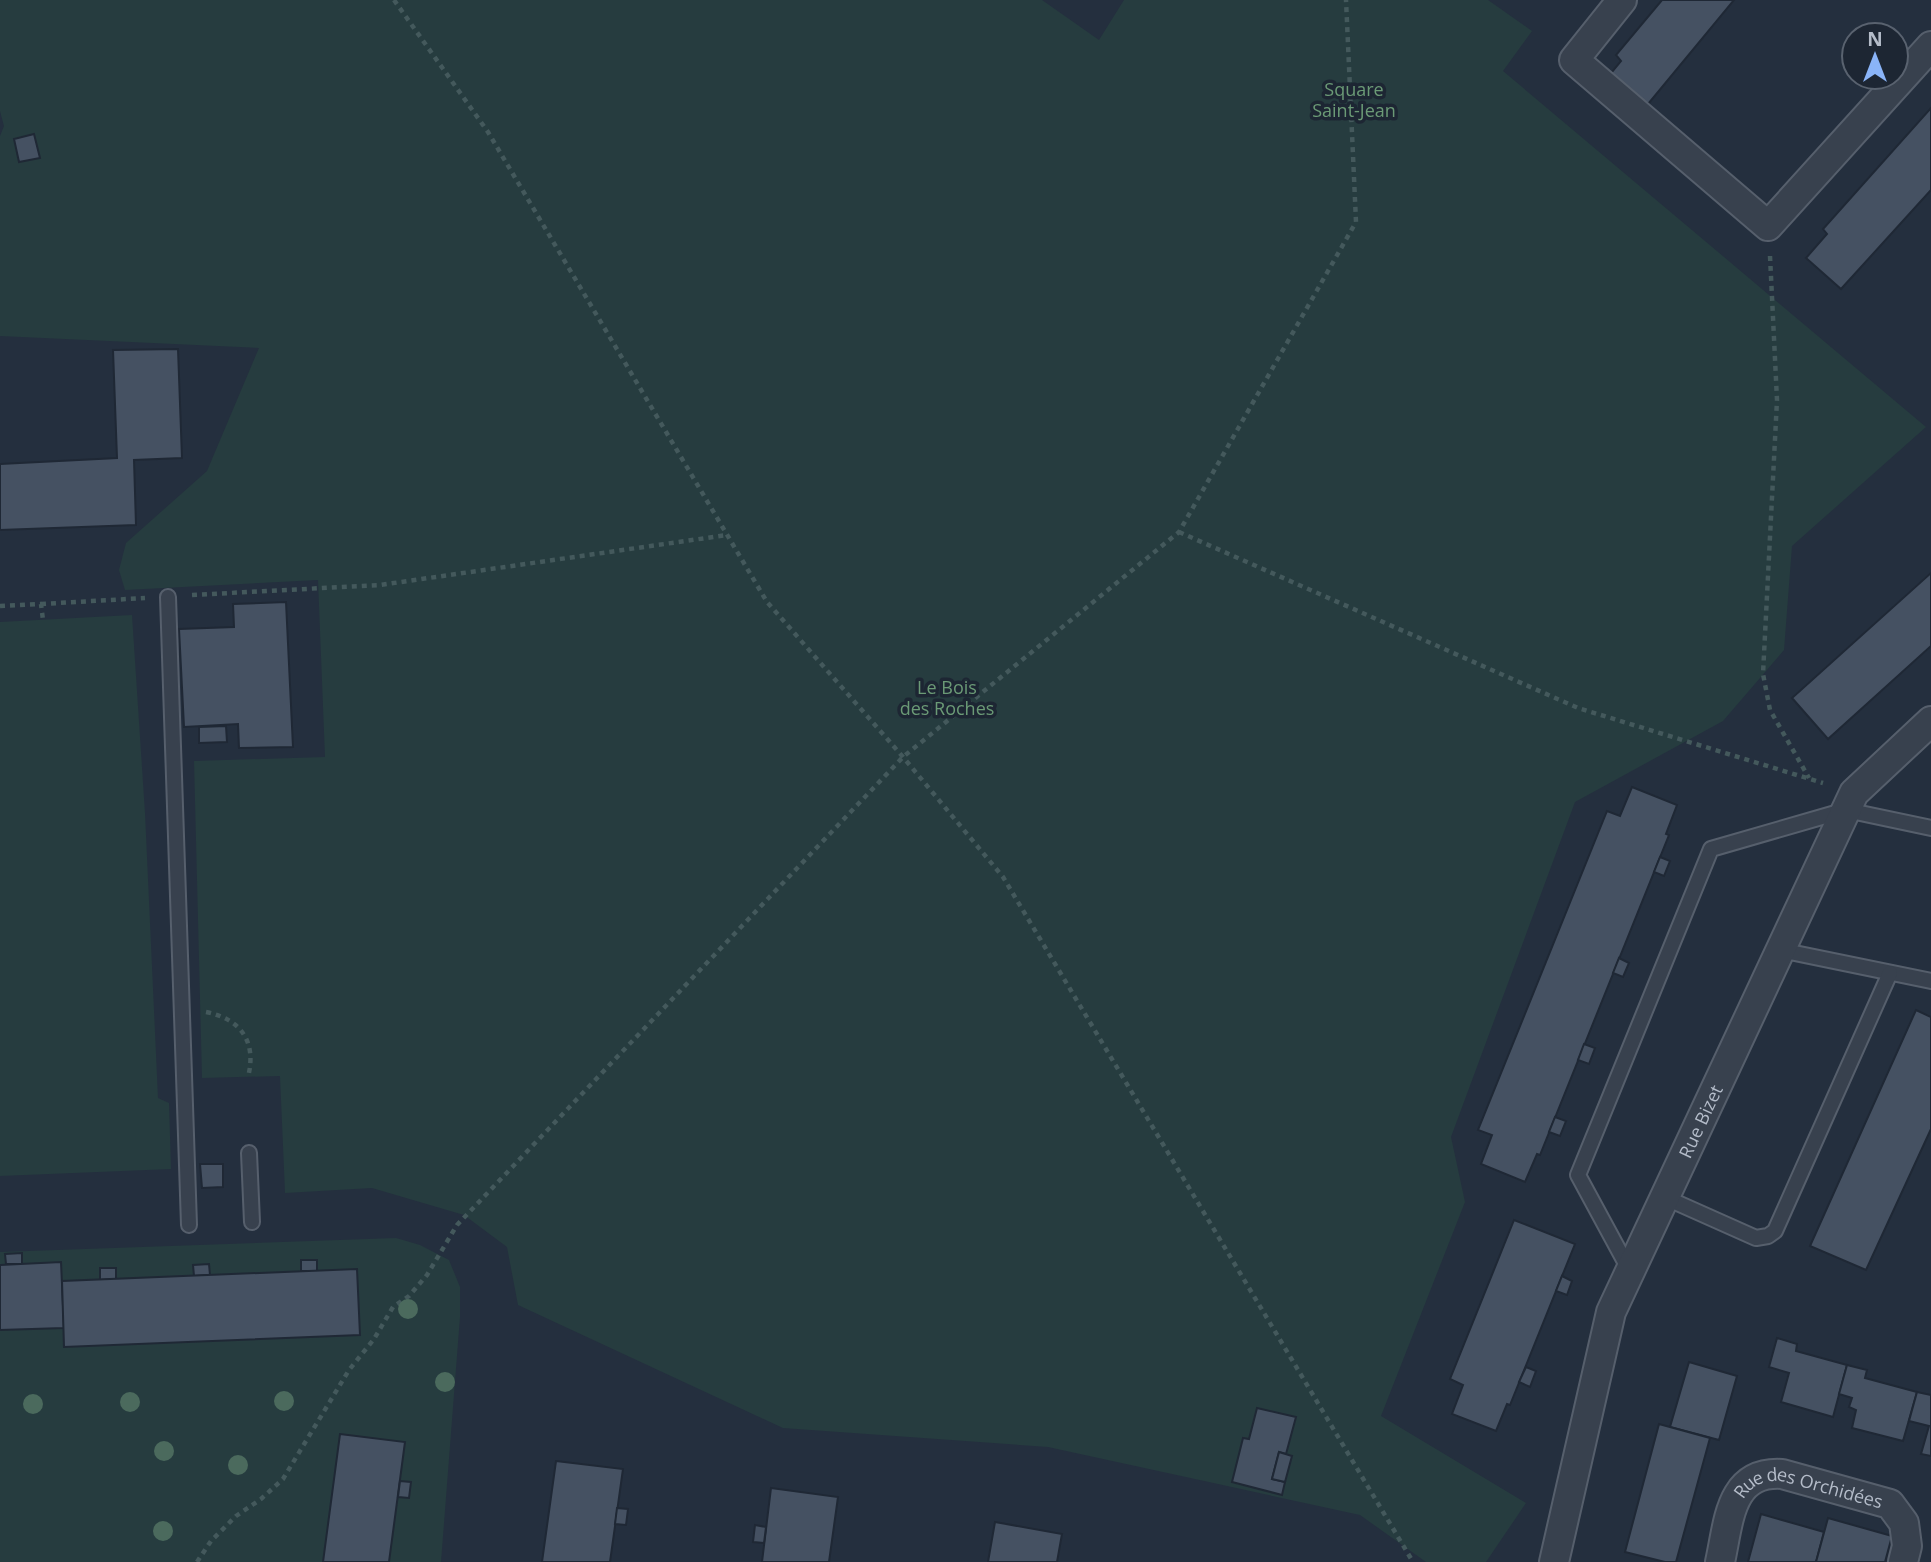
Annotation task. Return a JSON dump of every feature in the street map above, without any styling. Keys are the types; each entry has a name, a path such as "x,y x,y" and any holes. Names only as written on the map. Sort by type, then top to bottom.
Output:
{"street":[{"path":"1622,0 1574,60 1768,226 1931,46"},
{"name":"Rue Bizet","path":"1554,1562 1611,1312 1850,801 1931,721"},
{"name":"Rue des Orchidées","path":"1720,1562 1736,1495 1754,1478 1767,1473 1782,1474 1890,1504 1898,1512 1906,1534 1907,1546 1903,1562"}],"lane":[{"path":"168,597 189,1225"},
{"path":"1630,1271 1578,1175 1711,849 1850,801 1931,828"},
{"path":"1780,950 1931,981"},
{"path":"1664,1197 1756,1238 1768,1236 1775,1231 1890,973"},
{"path":"249,1153 251,1223"}],"path":[{"path":"394,0 488,132 767,602 903,757 1003,877 1413,1562"},
{"path":"197,1562 211,1541 283,1479 349,1370 374,1339 393,1307 409,1296 427,1275 457,1225 903,757 1179,532 1356,222 1346,0"},
{"path":"1768,226 1777,400 1763,674 1770,710 1809,779"},
{"path":"1179,532 1578,708 1809,779 1850,801"},
{"path":"0,606 380,584 727,535"},
{"path":"41,604 43,620"},
{"path":"182,1008 214,1014 235,1024 250,1045 252,1061 248,1077"}],"green space":[{"name":"Le Bois des Roches","path":"0,0 1042,0 1099,40 1124,0 1488,0 1532,31 1503,71 1926,427 1792,546 1784,650 1723,721 1575,802 1451,1137 1465,1202 1381,1416 1526,1503 1486,1562 1426,1562 1360,1515 1048,1447 783,1428 518,1305 507,1247 464,1215 372,1188 285,1193 280,1076 202,1078 194,761 325,757 318,580 125,590 119,570 126,543 207,471 259,348 0,336 0,136 4,126 0,111"},
{"path":"132,615 145,813 158,1098 169,1103 171,1169 0,1176 0,622"},
{"path":"396,1238 420,1245 449,1260 460,1287 441,1562 0,1562 0,1252"}],"building":[{"path":"1662,0 1734,0 1639,115 1602,84 1621,61 1616,55"},
{"path":"1931,108 1931,190 1841,289 1806,258 1827,234 1823,229"},
{"path":"34,134 40,158 19,162 14,139"},
{"path":"178,349 182,458 134,460 136,525 0,530 0,464 117,458 113,350"},
{"path":"1931,573 1931,646 1828,739 1792,698"},
{"path":"286,602 293,747 239,748 238,724 184,727 179,629 234,627 233,604"},
{"path":"226,726 227,742 199,743 199,727"},
{"path":"1632,787 1677,805 1666,834 1669,835 1540,1155 1537,1154 1525,1182 1481,1164 1492,1135 1478,1130 1607,811 1620,816"},
{"path":"1660,857 1670,861 1664,876 1654,872"},
{"path":"1619,958 1629,963 1623,977 1613,973"},
{"path":"1916,1010 1931,1017 1931,1129 1866,1270 1810,1246"},
{"path":"1584,1044 1595,1048 1589,1064 1578,1060"},
{"path":"1555,1117 1566,1121 1560,1136 1549,1132"},
{"path":"200,1164 223,1164 223,1187 202,1188"},
{"path":"1514,1220 1575,1244 1510,1405 1507,1404 1496,1431 1452,1414 1463,1385 1450,1379"},
{"path":"22,1253 22,1264 6,1264 5,1254"},
{"path":"301,1260 317,1260 317,1271 301,1271"},
{"path":"61,1262 64,1328 0,1330 0,1265"},
{"path":"209,1264 210,1275 194,1276 193,1265"},
{"path":"100,1268 116,1268 116,1279 100,1280"},
{"path":"357,1269 360,1335 64,1347 62,1281"},
{"path":"1562,1276 1572,1281 1567,1295 1556,1291"},
{"path":"1777,1338 1797,1344 1796,1351 1847,1365 1833,1417 1781,1402 1789,1373 1769,1367"},
{"path":"1689,1362 1737,1376 1719,1440 1670,1427"},
{"path":"1847,1365 1867,1370 1865,1378 1917,1392 1903,1441 1852,1428 1856,1410 1849,1407 1852,1398 1839,1394"},
{"path":"1526,1367 1536,1371 1530,1387 1519,1382"},
{"path":"1917,1392 1931,1395 1931,1456 1921,1454 1929,1426 1909,1421"},
{"path":"1257,1408 1296,1417 1286,1454 1279,1452 1272,1479 1285,1482 1282,1495 1232,1482 1243,1438 1249,1439"},
{"path":"1659,1424 1710,1438 1676,1562 1665,1562 1625,1552"},
{"path":"340,1434 405,1442 389,1562 323,1562"},
{"path":"1279,1452 1292,1456 1285,1482 1272,1479"},
{"path":"556,1461 623,1469 610,1562 542,1562"},
{"path":"400,1481 411,1482 409,1498 398,1497"},
{"path":"771,1488 838,1497 829,1562 762,1562"},
{"path":"617,1508 628,1509 626,1525 615,1524"},
{"path":"1761,1514 1824,1532 1816,1562 1748,1562"},
{"path":"1828,1518 1892,1536 1885,1562 1816,1562"},
{"path":"995,1522 1062,1534 1057,1562 988,1562"},
{"path":"755,1525 766,1527 764,1543 753,1542"}],"park label":[{"name":"Square Saint-Jean","path":"1354,99"}]}
